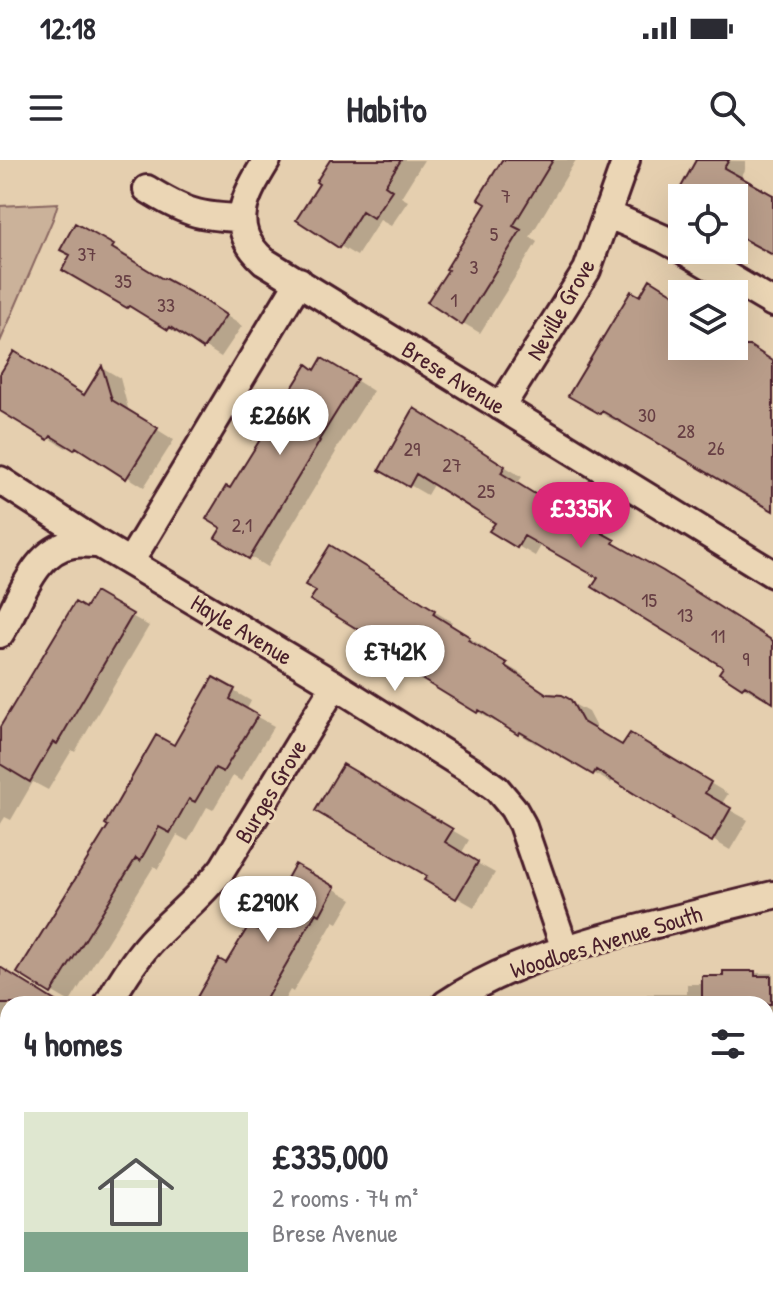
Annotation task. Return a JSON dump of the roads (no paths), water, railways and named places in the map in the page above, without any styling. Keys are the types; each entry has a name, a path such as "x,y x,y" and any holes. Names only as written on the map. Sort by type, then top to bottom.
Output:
{"street":[{"path":"147,189 187,212 214,218 242,218 246,196 267,160"},
{"name":"Neville Grove","path":"501,407 587,270 626,160"},
{"path":"607,214 668,241"},
{"name":"Brese Avenue","path":"242,218 244,235 264,261 773,574"},
{"path":"707,264 773,303"},
{"path":"130,562 299,281"},
{"name":"Hayle Avenue","path":"0,480 99,544 335,685 497,789 522,824 565,949"},
{"path":"0,634 35,570 49,554 71,544 99,544"},
{"name":"Burges Grove","path":"113,996 154,938 208,887 223,868 335,685"},
{"name":"Woodloes Avenue South","path":"457,996 513,967 565,949 773,895"}]}
